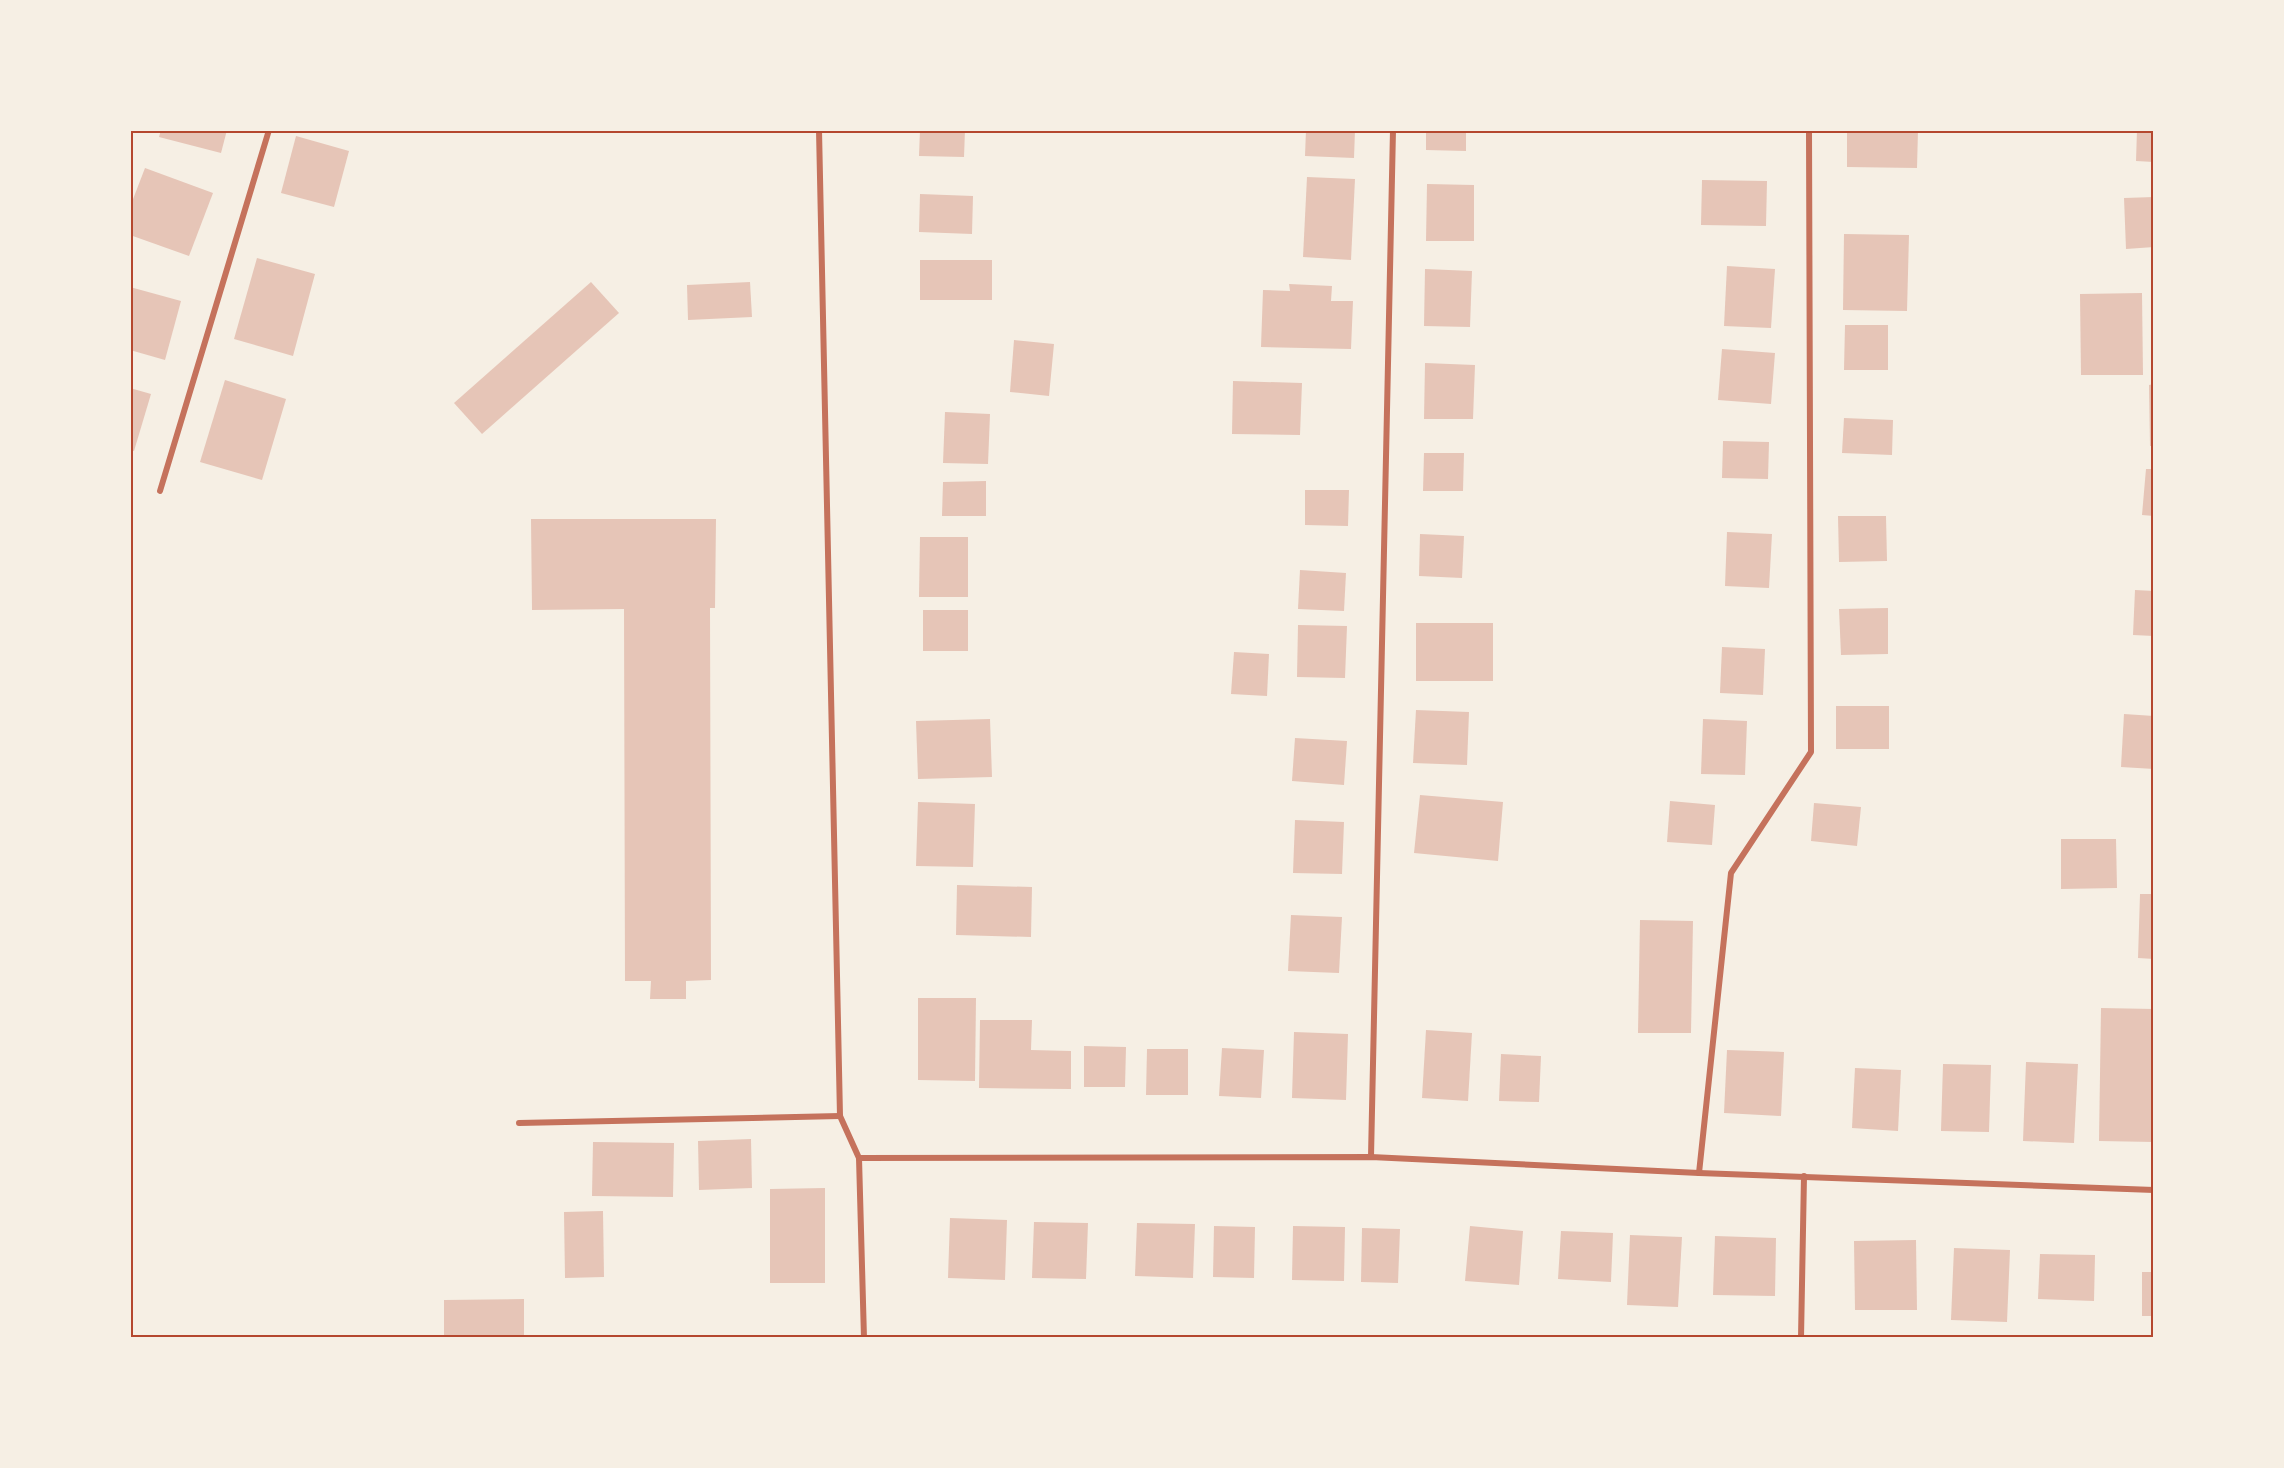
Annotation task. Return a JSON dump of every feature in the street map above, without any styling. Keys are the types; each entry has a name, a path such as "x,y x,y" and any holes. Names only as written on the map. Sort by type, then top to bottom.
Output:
{"street":[{"path":"160,491 270,130"},
{"path":"819,130 840,1116 859,1158 864,1338"},
{"path":"1371,1157 1393,130"},
{"path":"1699,1173 1731,873 1810,752 1809,130"},
{"path":"519,1123 840,1116"},
{"path":"859,1158 1371,1157 1699,1173 2154,1190"},
{"path":"1801,1338 1804,1176"}],"building":[{"path":"161,130 227,130 221,153 159,137"},
{"path":"920,130 965,130 964,157 919,156"},
{"path":"1306,130 1355,130 1354,158 1305,156"},
{"path":"1426,130 1466,130 1466,151 1426,150"},
{"path":"1847,130 1918,130 1917,168 1847,167"},
{"path":"2137,130 2154,130 2154,162 2136,161"},
{"path":"296,136 349,151 334,207 281,193"},
{"path":"145,168 213,193 189,256 130,235 130,207"},
{"path":"1307,177 1355,179 1351,260 1303,257"},
{"path":"1702,180 1767,181 1766,226 1701,225"},
{"path":"1427,184 1474,185 1474,241 1426,241"},
{"path":"920,194 973,196 972,234 919,232"},
{"path":"2154,197 2154,247 2126,249 2124,198"},
{"path":"1844,234 1909,235 1907,311 1843,310"},
{"path":"257,258 315,274 293,356 234,339"},
{"path":"920,260 992,260 992,300 920,300"},
{"path":"1727,266 1775,269 1771,328 1724,326"},
{"path":"1425,269 1472,271 1470,327 1424,326"},
{"path":"591,282 619,313 482,434 454,403"},
{"path":"750,282 752,317 688,320 687,285"},
{"path":"1289,284 1332,286 1331,301 1353,301 1351,349 1261,347 1263,290 1290,291"},
{"path":"130,287 181,301 165,360 130,350"},
{"path":"2142,293 2143,375 2081,375 2080,294"},
{"path":"1845,325 1888,325 1888,370 1844,370"},
{"path":"1014,340 1054,344 1049,396 1010,392"},
{"path":"1722,349 1775,353 1771,404 1718,400"},
{"path":"1425,363 1475,365 1473,419 1424,419"},
{"path":"225,380 286,399 262,480 200,462"},
{"path":"1233,381 1302,383 1300,435 1232,434"},
{"path":"2154,384 2154,446 2150,446 2149,385"},
{"path":"130,388 151,394 134,451 130,450"},
{"path":"945,412 990,414 988,464 943,463"},
{"path":"1844,418 1893,420 1892,455 1842,453"},
{"path":"1723,441 1769,442 1768,479 1722,478"},
{"path":"1424,453 1464,453 1463,491 1423,491"},
{"path":"2146,469 2154,469 2154,516 2142,515"},
{"path":"986,481 986,516 942,516 943,482"},
{"path":"1305,490 1349,490 1348,526 1305,525"},
{"path":"1838,516 1886,516 1887,561 1839,562"},
{"path":"531,519 716,519 715,608 710,608 711,980 686,981 686,999 650,999 651,981 625,981 624,609 532,610"},
{"path":"1727,532 1772,534 1769,588 1725,586"},
{"path":"1420,534 1464,536 1462,578 1419,576"},
{"path":"920,537 968,537 968,597 919,597"},
{"path":"1300,570 1346,573 1344,611 1298,609"},
{"path":"2135,590 2154,591 2154,636 2133,635"},
{"path":"1888,608 1888,654 1841,655 1839,609"},
{"path":"923,610 968,610 968,651 923,651"},
{"path":"1416,623 1493,623 1493,681 1416,681"},
{"path":"1298,625 1347,626 1345,678 1297,677"},
{"path":"1722,647 1765,649 1763,695 1720,693"},
{"path":"1234,652 1269,654 1267,696 1231,694"},
{"path":"1836,706 1889,706 1889,749 1836,749"},
{"path":"1416,710 1469,712 1467,765 1413,763"},
{"path":"2124,714 2154,716 2154,769 2121,767"},
{"path":"990,719 992,777 918,779 916,721"},
{"path":"1703,719 1747,721 1745,775 1701,774"},
{"path":"1295,738 1347,741 1344,785 1292,781"},
{"path":"1420,795 1503,802 1498,861 1414,853"},
{"path":"1670,801 1715,805 1712,845 1667,842"},
{"path":"918,802 975,804 973,867 916,866"},
{"path":"1814,803 1861,807 1857,846 1811,841"},
{"path":"1295,820 1344,822 1342,874 1293,873"},
{"path":"2061,839 2116,839 2117,888 2061,889"},
{"path":"957,885 1032,887 1031,937 956,935"},
{"path":"2140,894 2154,894 2154,959 2138,958"},
{"path":"1291,915 1342,917 1339,973 1288,971"},
{"path":"1640,920 1693,921 1691,1033 1638,1033"},
{"path":"918,998 976,998 975,1081 918,1080"},
{"path":"2101,1008 2154,1009 2154,1142 2099,1141"},
{"path":"980,1020 1032,1020 1031,1050 1071,1051 1071,1089 979,1088"},
{"path":"1426,1030 1472,1033 1468,1101 1422,1098"},
{"path":"1294,1032 1348,1034 1346,1100 1292,1098"},
{"path":"1084,1046 1126,1047 1125,1087 1084,1087"},
{"path":"1222,1048 1264,1050 1261,1098 1219,1096"},
{"path":"1147,1049 1188,1049 1188,1095 1146,1095"},
{"path":"1727,1050 1784,1052 1781,1116 1724,1113"},
{"path":"1501,1054 1541,1056 1539,1102 1499,1101"},
{"path":"2026,1062 2078,1064 2074,1143 2023,1141"},
{"path":"1943,1064 1991,1065 1989,1132 1941,1131"},
{"path":"1855,1068 1901,1070 1898,1131 1852,1128"},
{"path":"751,1139 752,1188 699,1190 698,1141"},
{"path":"593,1142 674,1143 673,1197 592,1196"},
{"path":"825,1188 825,1283 770,1283 770,1189"},
{"path":"603,1211 604,1277 565,1278 564,1212"},
{"path":"950,1218 1007,1220 1005,1280 948,1278"},
{"path":"1034,1222 1088,1223 1086,1279 1032,1278"},
{"path":"1137,1223 1195,1224 1193,1278 1135,1276"},
{"path":"1214,1226 1255,1227 1254,1278 1213,1277"},
{"path":"1293,1226 1345,1227 1344,1281 1292,1280"},
{"path":"1470,1226 1523,1231 1519,1285 1465,1281"},
{"path":"1362,1228 1400,1229 1398,1283 1361,1282"},
{"path":"1561,1231 1613,1233 1611,1282 1558,1279"},
{"path":"1630,1235 1682,1237 1678,1307 1627,1305"},
{"path":"1715,1236 1776,1238 1775,1296 1713,1295"},
{"path":"1916,1240 1917,1310 1855,1310 1854,1241"},
{"path":"1954,1248 2010,1250 2007,1322 1951,1320"},
{"path":"2040,1254 2095,1255 2094,1301 2038,1299"},
{"path":"2142,1272 2154,1272 2154,1316 2142,1316"},
{"path":"524,1299 524,1338 444,1338 444,1300"}]}
